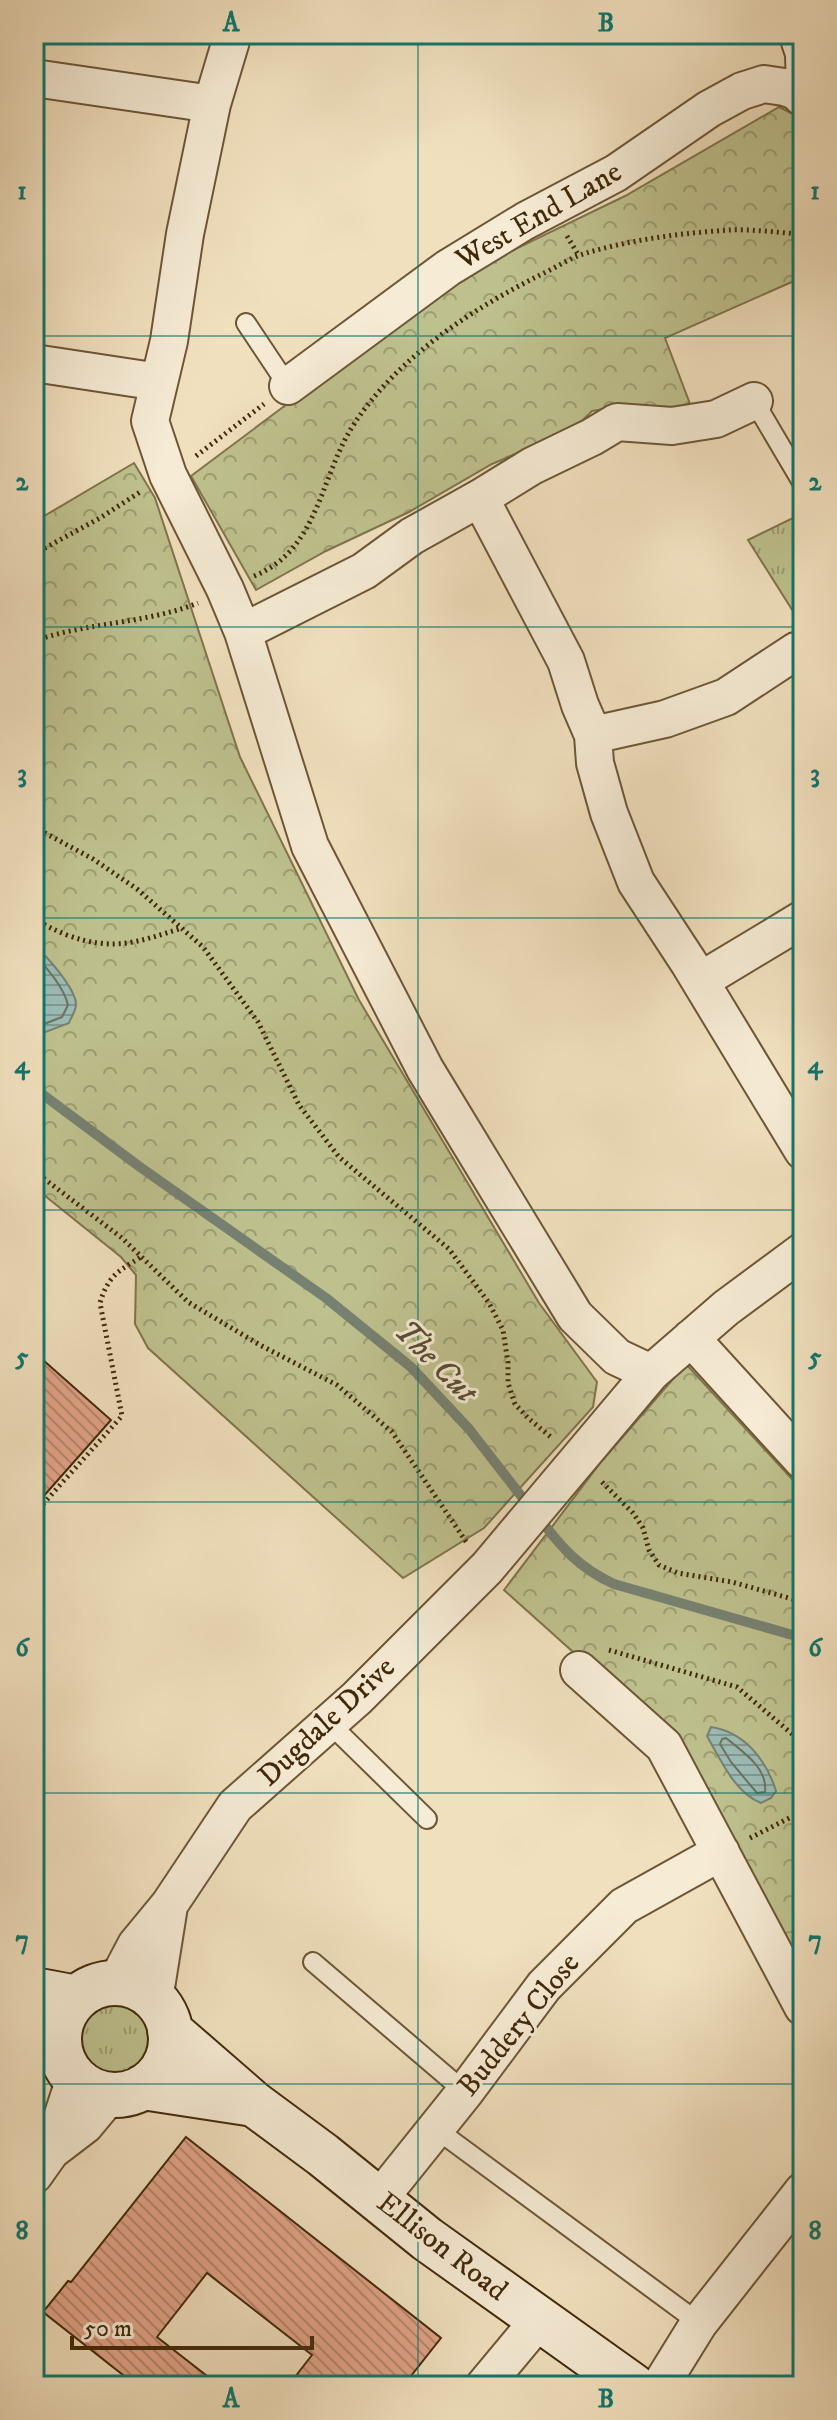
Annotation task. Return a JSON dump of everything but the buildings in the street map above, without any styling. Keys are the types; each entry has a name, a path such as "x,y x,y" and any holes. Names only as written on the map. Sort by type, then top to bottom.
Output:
{"street":[{"path":"233,34 212,104 185,234 169,341 150,421 168,475 243,632 310,846 425,1069 575,1316 617,1357 651,1373"},
{"path":"34,78 212,104"},
{"name":"West End Lane","path":"288,386 448,268 525,221 616,173 709,109 742,91 764,84 784,87 800,95"},
{"path":"34,363 159,382"},
{"path":"243,632 364,571 412,536 532,466 617,422 672,426 716,419 754,401"},
{"path":"480,498 566,661 593,735 595,763 609,813 636,882 803,1151"},
{"path":"593,735 665,719 726,697 796,651"},
{"path":"700,981 803,919"},
{"name":"Dugdale Drive","path":"102,2010 136,1945 169,1905 235,1806 329,1723 426,1629 486,1551 570,1466 651,1373 726,1308 803,1251"},
{"path":"691,1338 803,1461"},
{"path":"592,1660 664,1746 803,2007"},
{"name":"Buddery Close","path":"380,2198 544,1986 624,1906 721,1852"},
{"path":"34,1990 102,2010 170,2047 156,2077 109,2087 65,2066 60,2051 102,2010"},
{"name":"Ellison Road","path":"102,2010 280,2122 380,2198 427,2239 633,2386"},
{"path":"43,2163 85,2125 109,2087"},
{"name":"Ellison Road","path":"109,2087 254,2104"},
{"path":"660,2386 699,2323 803,2191"},
{"path":"484,2386 539,2320"}],"lane":[{"path":"788,34 795,55 800,95"},
{"path":"246,323 288,386"},
{"path":"754,401 803,484"},
{"path":"329,1723 427,1819"},
{"path":"313,1962 465,2092"},
{"path":"436,2129 699,2323"}],"path":[{"path":"34,641 84,628 146,619 196,605 274,568 300,539 319,505 353,425 392,378 448,331 507,292 579,256 635,243 732,230 803,234"},
{"path":"34,827 93,859 137,889 203,947 258,1022 299,1105 339,1157 449,1249 489,1303 503,1330 508,1383 515,1404 570,1466 633,1513 659,1565 678,1573 732,1582 803,1602"},
{"path":"34,918 46,927 99,945 142,941 182,928"},
{"path":"34,1171 122,1238 188,1302 260,1345 337,1385 392,1432 486,1551"},
{"path":"43,1504 122,1416 100,1303 105,1284 118,1271 141,1257"},
{"path":"592,1660 737,1687 798,1739 803,1756"},
{"path":"721,1852 803,1811"}],"green space":[{"path":"779,107 803,119 803,277 665,338 690,404 673,416 628,405 592,411 574,429 492,464 409,512 326,551 256,590 191,476 434,292 625,196"},
{"path":"134,463 155,498 240,757 359,1000 539,1303 597,1382 593,1407 484,1528 403,1578 148,1348 135,1324 136,1275 121,1257 34,1187 34,522"},
{"path":"803,513 803,627 748,540"},
{"path":"686,1364 803,1491 803,1969 699,1775 678,1746 504,1590 601,1462"},
{"path":"115,2002 129,2005 141,2013 149,2025 152,2039 149,2053 141,2065 129,2073 115,2076 101,2073 89,2065 81,2053 78,2039 81,2025 89,2013 101,2005"}],"water":[{"path":"34,944 65,981 76,1004 69,1023 43,1033 34,1029"},
{"path":"711,1727 734,1735 760,1758 776,1791 771,1798 761,1803 743,1792 707,1736"}],"waterway":[{"name":"The Cut","path":"34,1088 326,1298 411,1367 469,1429 529,1506"},
{"name":"The Cut","path":"539,1518 572,1556 614,1584 803,1638"}]}
